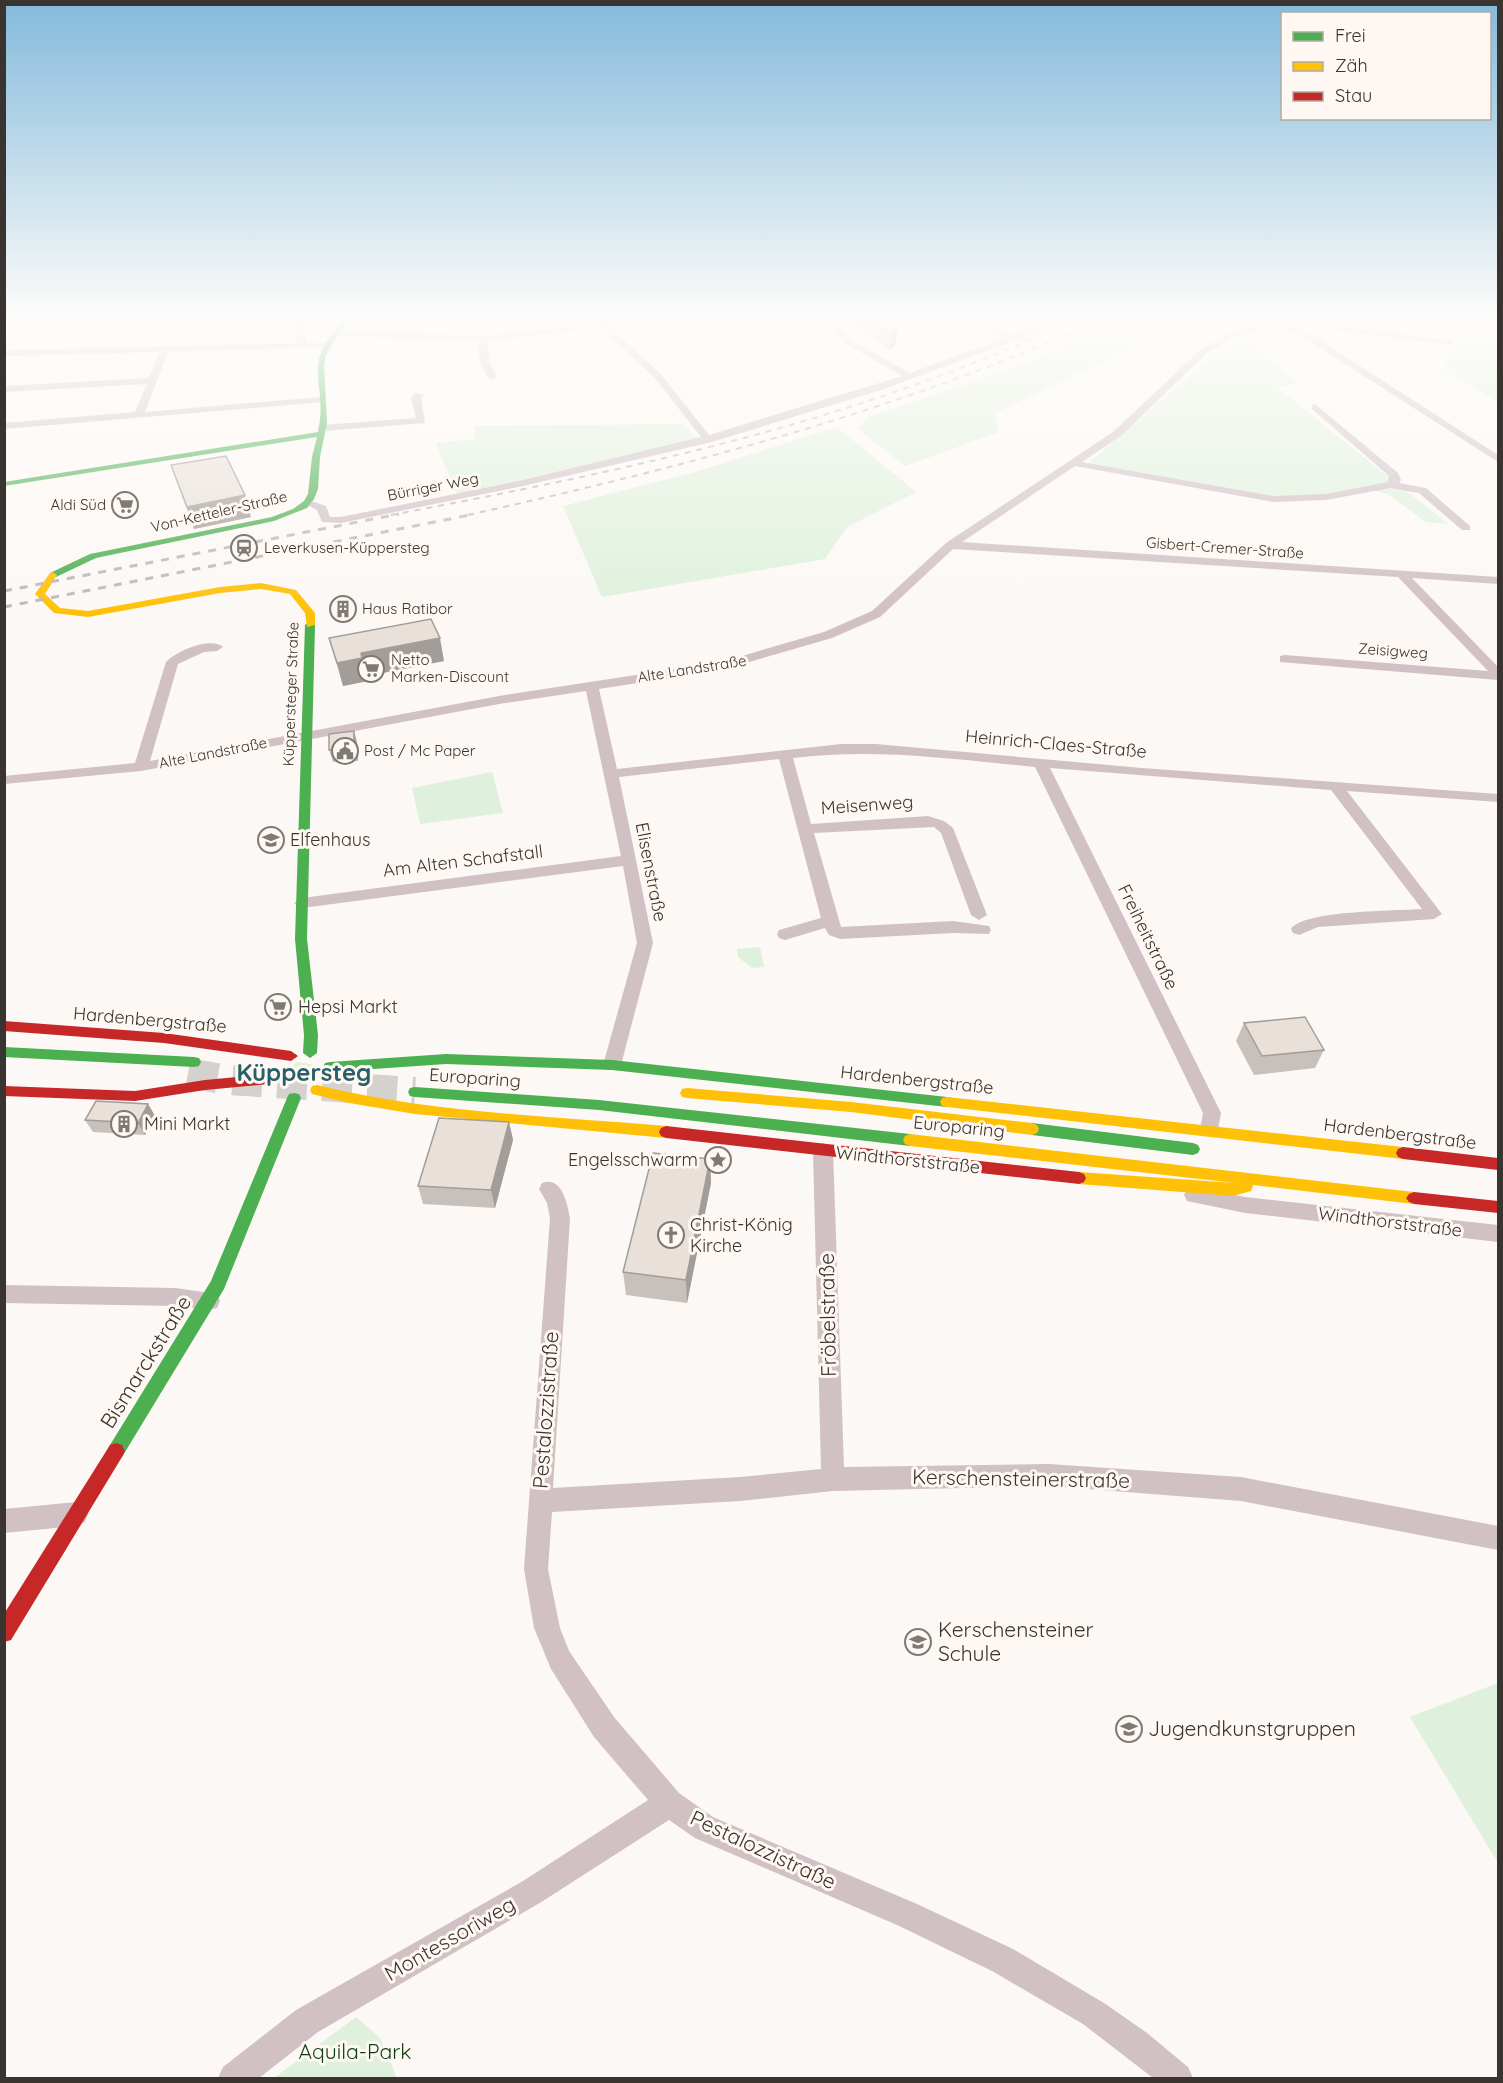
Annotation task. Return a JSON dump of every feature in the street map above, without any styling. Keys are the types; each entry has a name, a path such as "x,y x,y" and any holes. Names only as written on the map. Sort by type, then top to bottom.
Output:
{"main road":[{"name":"Von-Ketteler-Straße","path":"49,605 41,598 43,585 51,576 76,562 109,552 274,519 296,512 308,503 316,489 316,450 325,418"},
{"path":"4,484 322,431"},
{"name":"Küppersteger Straße","path":"49,605 65,612 98,613 248,585 273,586 296,593 305,600 310,613 301,939 311,1035 310,1053"},
{"name":"Hardenbergstraße","path":"4,1026 164,1038 291,1056"},
{"path":"4,1052 191,1067 4,1063"},
{"path":"4,1091 135,1096 205,1085 274,1089 294,1098 317,1090 328,1078 330,1067 322,1056 310,1053 291,1056 275,1067 274,1089"},
{"name":"Hardenbergstraße","path":"330,1067 446,1059 612,1065 1210,1130 1498,1164"},
{"name":"Windthorststraße","path":"317,1090 348,1100 412,1108 578,1123 1140,1185"},
{"name":"Europaring","path":"415,1092 599,1105 1498,1207"},
{"name":"Europaring","path":"676,1092 851,1107 1206,1150"},
{"name":"Bismarckstraße","path":"4,1633 75,1514 209,1300 294,1098"},
{"path":"1140,1185 1233,1190 1270,1180"}],"street":[{"path":"4,426 100,418"},
{"path":"322,431 423,421 422,418"},
{"path":"691,418 708,440"},
{"name":"Bürriger Weg","path":"308,503 322,508 326,520 341,520 523,484 708,440 788,418"},
{"name":"Alte Landstraße","path":"4,780 141,767 591,685 722,666 758,658 862,622 876,614 950,545 1117,434 1133,418"},
{"path":"1328,418 1394,475 1396,480 1391,485"},
{"path":"1435,418 1498,459"},
{"path":"1073,463 1273,499 1326,497 1391,485 1422,490 1466,528"},
{"name":"Gisbert-Cremer-Straße","path":"950,545 1498,580"},
{"name":"Zeisigweg","path":"1402,575 1498,675"},
{"path":"141,767 159,699 172,662 202,648 217,647"},
{"name":"Zeisigweg","path":"1285,660 1498,675"},
{"name":"Elisenstraße","path":"591,685 630,860 645,943 612,1065"},
{"name":"Heinrich-Claes-Straße","path":"611,774 876,747 1040,763 1498,798"},
{"path":"785,755 833,926 785,934"},
{"name":"Freiheitstraße","path":"1040,763 1212,1113 1210,1130"},
{"path":"1299,929 1316,922 1434,914 1336,787"},
{"name":"Meisenweg","path":"805,829 928,821 939,824 948,831 981,922 953,927 840,933 833,926"},
{"name":"Am Alten Schafstall","path":"302,903 630,860"},
{"name":"Fröbelstraße","path":"823,1151 833,1479"},
{"name":"Windthorststraße","path":"1140,1185 1245,1205 1498,1234"},
{"name":"Pestalozzistraße","path":"549,1189 556,1202 560,1218 536,1569 547,1628 560,1660 604,1727 669,1803 705,1828 981,1948 1035,1977 1097,2016 1177,2079"},
{"path":"4,1294 176,1297 209,1300"},
{"name":"Kerschensteinerstraße","path":"539,1501 740,1489 833,1479 1049,1475 1229,1488 1498,1538"},
{"path":"4,1521 75,1514"},
{"name":"Montessoriweg","path":"234,2079 307,2021 533,1891 669,1803"}],"green space":[{"path":"867,418 996,418 999,432 905,466 858,429"},
{"path":"1141,418 1315,418 1448,524 1426,522 1388,494 1362,488 1320,495 1275,496 1089,463"},
{"path":"683,424 698,439 457,495 436,443 474,439 475,426"},
{"path":"837,427 916,492 847,527 825,559 602,597 563,506 695,472"},
{"path":"492,772 503,813 420,824 412,788"},
{"path":"760,947 764,967 752,968 738,957 737,949"},
{"path":"297,1062 314,1065 316,1074 306,1084 297,1086 284,1081 284,1073"},
{"path":"1498,1683 1498,1863 1410,1717"},
{"name":"Aquila-Park","path":"356,2017 380,2038 397,2078 274,2078"}],"building":[{"path":"226,456 245,495 187,507 171,465"},
{"path":"431,619 440,638 361,653 362,658 337,663 329,638"},
{"path":"354,731 354,749 329,750 329,734"},
{"path":"1305,1017 1324,1050 1262,1056 1244,1023"},
{"path":"96,1101 148,1104 138,1123 85,1120"},
{"path":"439,1118 509,1122 491,1190 418,1186"},
{"name":"Christ-König Kirche","path":"653,1153 710,1159 686,1280 623,1272"}],"tunnel":[{"path":"188,1073 228,1080 415,1092"}],"railway":[{"path":"391,515 586,476 716,445 812,418"},
{"path":"468,515 709,457 840,418"},
{"path":"4,591 399,514"},
{"path":"4,607 475,514"}],"traffic: fast":[{"path":"53,575 93,556 274,519 300,509 310,499 314,489 315,463 324,418"},
{"path":"4,484 321,434"},
{"path":"310,625 301,939 311,1035 310,1053"},
{"path":"4,1052 194,1062"},
{"path":"330,1067 446,1059 612,1065 947,1102"},
{"path":"415,1092 599,1105 910,1140"},
{"path":"116,1451 218,1284 294,1098"},
{"path":"1032,1129 1193,1149"}],"traffic: slow":[{"path":"53,575 40,594 57,611 88,614 220,590 261,586 293,592 310,613 310,625"},
{"path":"317,1090 415,1109 666,1132"},
{"path":"687,1093 851,1107 1032,1129"},
{"path":"947,1102 1403,1153"},
{"path":"910,1140 1414,1198"},
{"path":"1079,1178 1233,1190 1246,1187"}],"traffic: jam":[{"path":"4,1026 164,1038 291,1056"},
{"path":"4,1091 135,1096 205,1085 269,1079"},
{"path":"666,1132 1079,1178"},
{"path":"1403,1153 1498,1164"},
{"path":"1414,1198 1498,1207"},
{"path":"4,1633 116,1451"}],"place":[{"name":"Aldi Süd","path":"125,505"},
{"name":"Leverkusen-Küppersteg","path":"244,548"},
{"name":"Haus Ratibor","path":"343,609"},
{"name":"Netto Marken-Discount","path":"371,669"},
{"name":"Post / Mc Paper","path":"345,751"},
{"name":"Elfenhaus","path":"271,840"},
{"name":"Hepsi Markt","path":"278,1007"},
{"name":"Mini Markt","path":"124,1124"},
{"name":"Engelsschwarm","path":"718,1160"},
{"name":"Christ-König Kirche","path":"671,1235"},
{"name":"Kerschensteiner Schule","path":"918,1642"},
{"name":"Jugendkunstgruppen","path":"1129,1729"}],"district":[{"name":"Küppersteg","path":"304,1073"}]}
